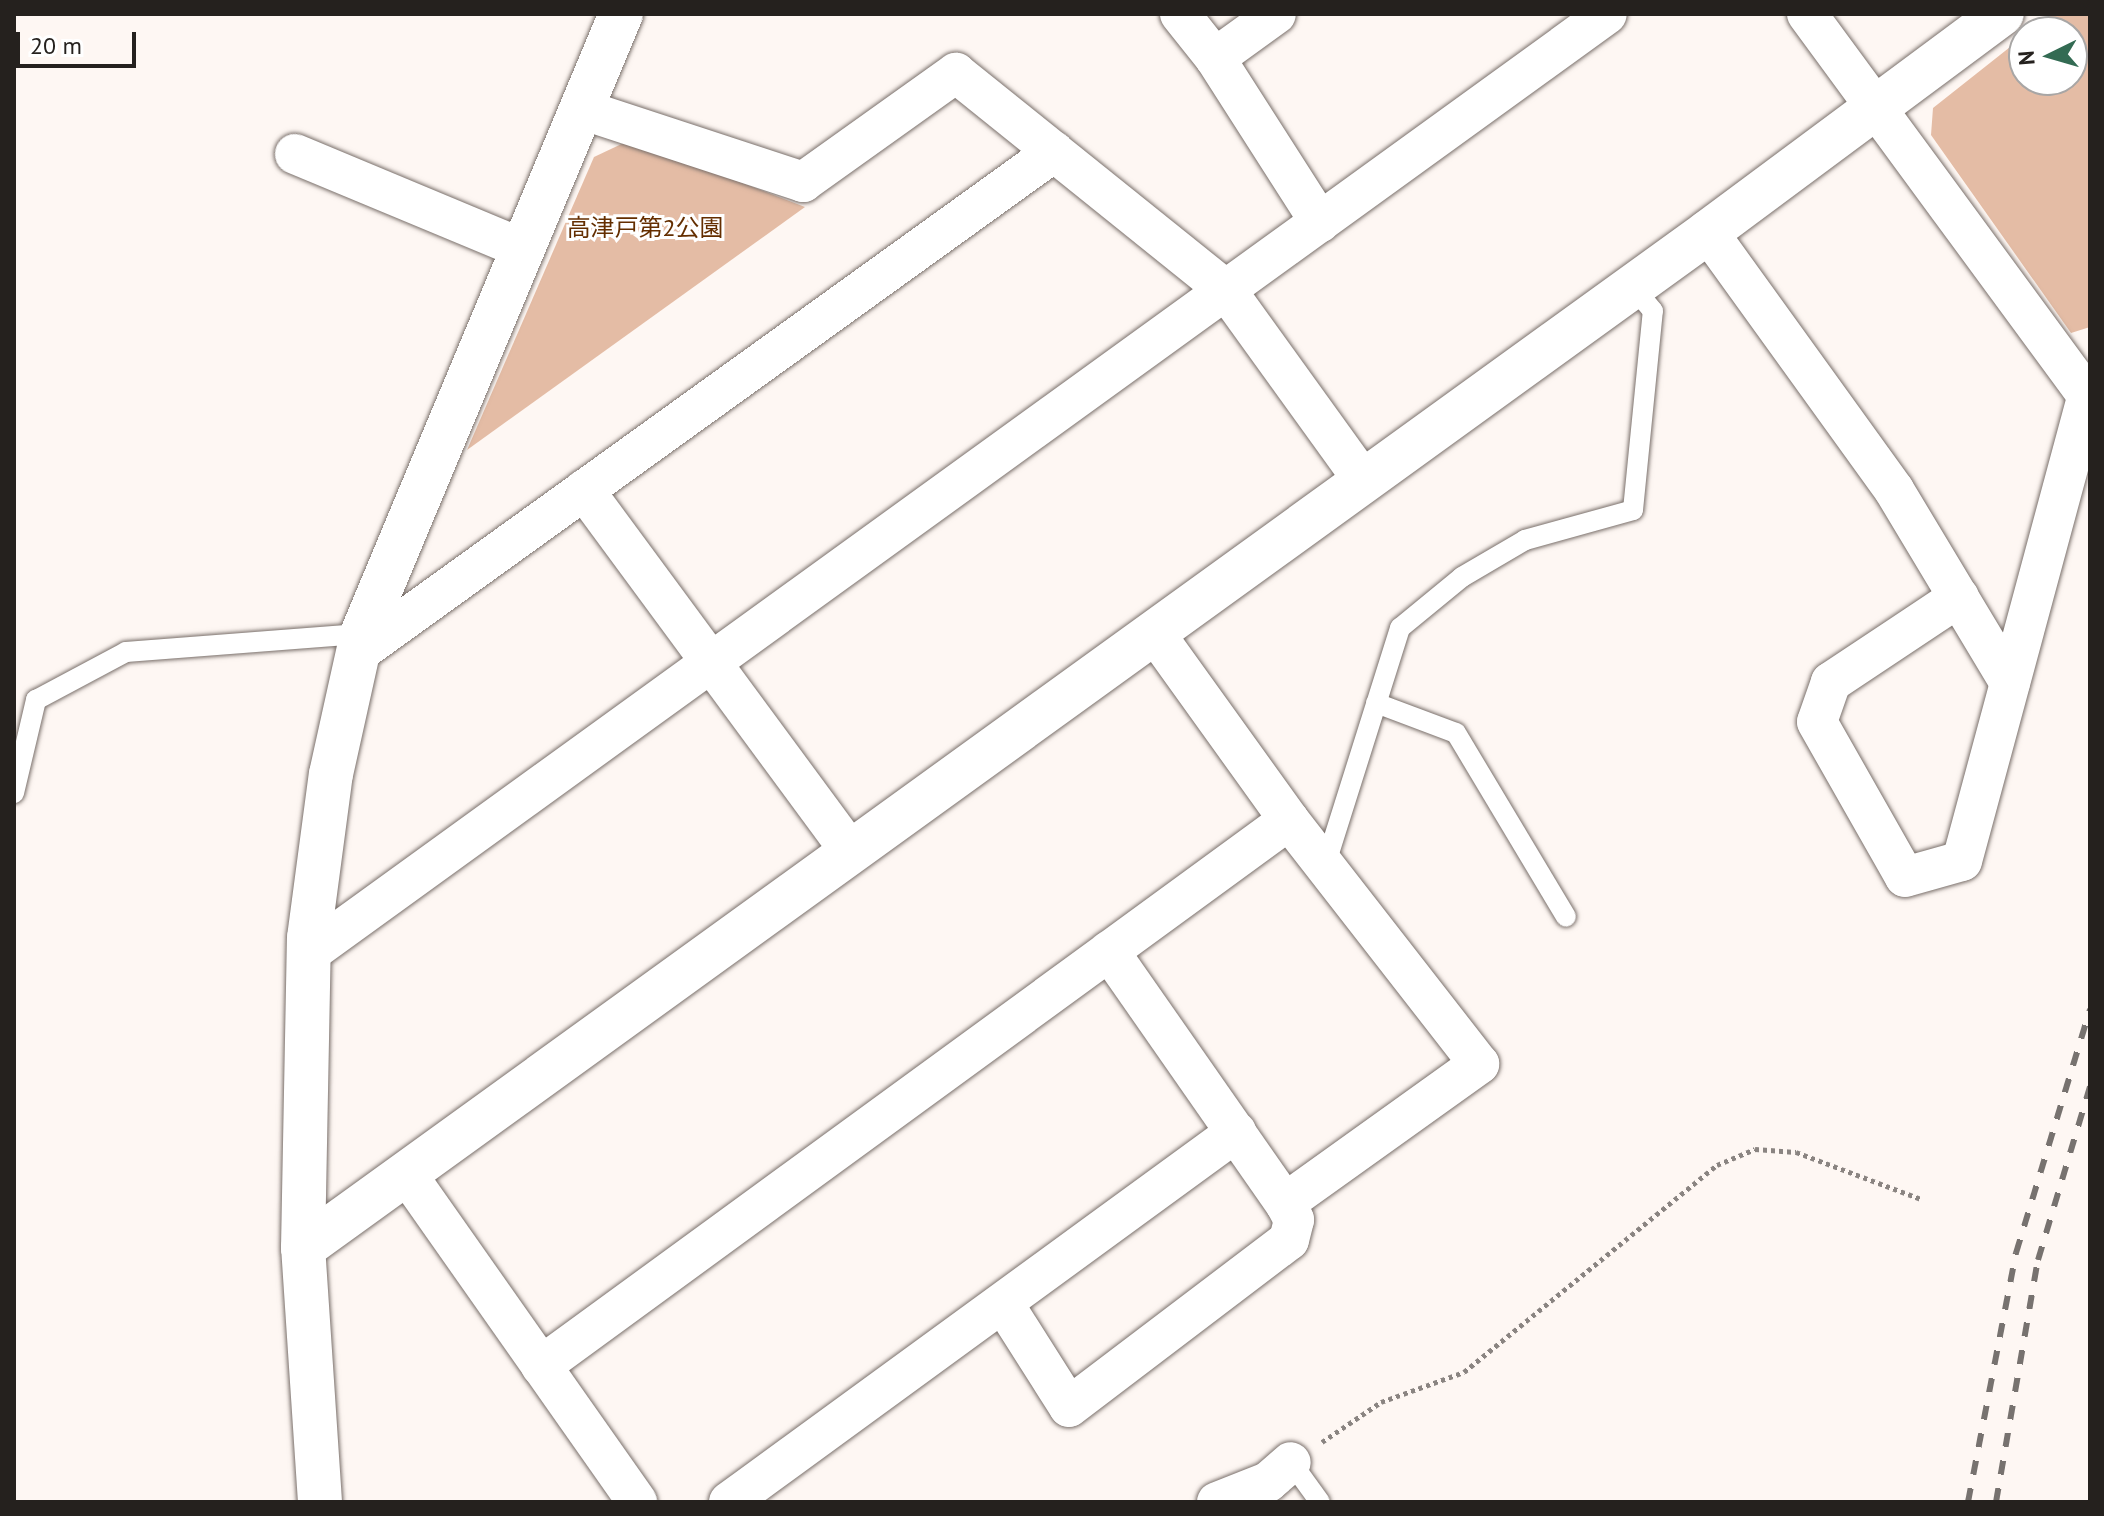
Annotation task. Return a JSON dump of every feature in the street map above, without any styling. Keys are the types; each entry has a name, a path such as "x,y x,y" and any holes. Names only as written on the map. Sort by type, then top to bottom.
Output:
{"street":[{"path":"320,1502 303,1248 308,954 331,774 360,644 621,14"},
{"path":"1180,14 1215,58 1320,222"},
{"path":"1215,58 1276,14"},
{"path":"308,954 1607,14"},
{"path":"1807,14 1874,108 2089,392 1962,861 1905,877 1817,722 1831,682 1959,597"},
{"path":"303,1248 1633,287 2002,14"},
{"path":"581,109 803,182 956,73 1226,290 1364,481"},
{"path":"360,644 584,490 1054,152"},
{"path":"295,154 523,249"},
{"path":"1708,232 1894,490 2010,683"},
{"path":"584,490 851,852"},
{"path":"1154,632 1289,820 1479,1064 1285,1203"},
{"path":"541,1366 1289,820"},
{"path":"1003,1303 1069,1407 1289,1240 1294,1220 1285,1203 1109,951"},
{"path":"729,1502 1236,1132"},
{"path":"406,1173 637,1502"},
{"path":"1217,1502 1268,1482 1291,1462"}],"lane":[{"path":"1325,866 1400,628 1462,577 1525,540 1633,510 1653,311 1633,287"},
{"path":"14,793 36,700 126,652 360,644"},
{"path":"1376,703 1456,733 1566,917"},
{"path":"1291,1462 1320,1502"}],"path":[{"path":"1291,1462 1381,1402 1464,1372 1717,1165 1755,1149 1796,1152 1921,1199"}],"green space":[{"path":"2090,14 2090,327 2071,333 1931,135 1933,108 2008,49 2008,96 2088,96 2088,16 2049,16"},
{"name":"高津戸第2公園","path":"630,140 805,207 467,450 594,157"}],"railway":[{"path":"1968,1502 2016,1253 2090,1009"},
{"path":"1996,1502 2038,1260 2090,1087"}]}
